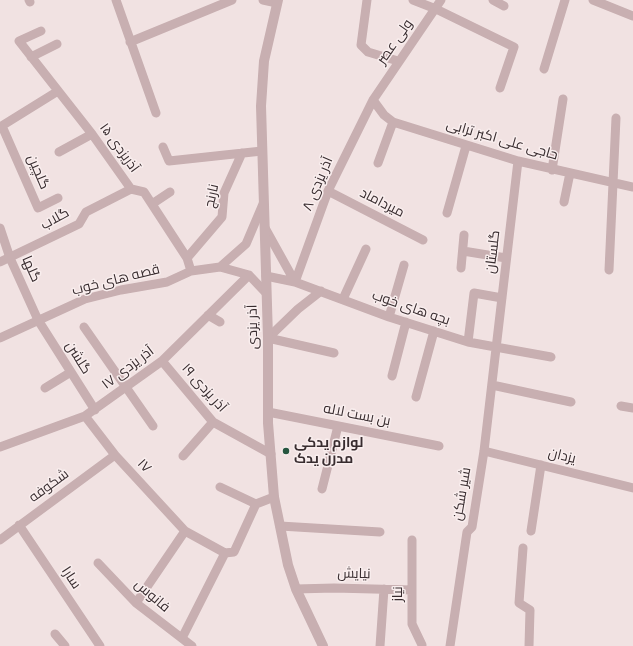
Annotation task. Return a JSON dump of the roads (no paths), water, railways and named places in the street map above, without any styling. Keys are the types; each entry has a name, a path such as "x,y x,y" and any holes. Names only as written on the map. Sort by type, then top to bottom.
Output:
{"street":[{"path":"116,0 156,113"},
{"path":"130,42 232,0"},
{"path":"264,0 277,1"},
{"path":"368,0 361,45 368,52 398,61"},
{"path":"414,0 436,9 514,47 500,88"},
{"name":"ولی عصر","path":"373,100 398,61 441,0"},
{"path":"493,0 504,6"},
{"path":"544,68 566,0"},
{"name":"آذر یزدی","path":"277,1 264,61 261,106 268,338 268,412 274,497 288,565 296,590 324,646"},
{"path":"598,1 633,16"},
{"name":"۱۵ آذریزدی","path":"41,31 19,41 92,134 132,189 144,192 187,258 191,271"},
{"path":"31,57 57,44"},
{"path":"1,126 58,91"},
{"path":"552,170 563,99"},
{"name":"حاجی علی اکبر ترابی","path":"373,100 384,115 393,122 518,161 552,170 612,181 633,187"},
{"name":"۸ آذر یزدی","path":"295,282 328,191 373,100"},
{"path":"609,270 616,118"},
{"path":"378,163 393,122"},
{"name":"گلچین","path":"1,126 38,208 58,198"},
{"path":"59,152 92,134"},
{"path":"447,213 466,146"},
{"path":"163,147 169,161 262,151"},
{"name":"نارنج","path":"187,258 222,217 224,193 242,153"},
{"name":"گلستان","path":"496,347 518,161"},
{"path":"564,202 570,173"},
{"name":"گلاب","path":"0,262 79,224 86,212 132,189"},
{"name":"میرداماد","path":"328,191 423,240"},
{"path":"152,204 170,192"},
{"path":"220,267 246,244 264,203"},
{"path":"265,228 295,282"},
{"name":"گلها","path":"0,230 10,258 38,320"},
{"path":"461,268 464,235"},
{"path":"343,299 366,249"},
{"path":"463,251 506,258"},
{"path":"389,317 404,265"},
{"name":"قصه های خوب","path":"0,338 85,299 121,290 167,282 191,271 220,267 249,275"},
{"path":"249,275 266,293"},
{"name":"آذر یزدی ۱۷","path":"0,447 86,416 95,410 162,361 249,275"},
{"name":"بچه های خوب","path":"266,276 295,282 389,317 468,342 550,357"},
{"path":"268,338 298,309 321,291"},
{"path":"468,342 474,293 502,298"},
{"path":"208,315 220,322"},
{"name":"گلشن","path":"38,320 95,410"},
{"path":"392,376 406,322"},
{"path":"84,326 153,426"},
{"path":"416,397 434,331"},
{"path":"268,338 334,352"},
{"name":"شیر شکن","path":"450,646 467,532 472,527 484,451 496,347"},
{"name":"آذر یزدی ۱۹","path":"162,361 213,422 271,454"},
{"path":"45,388 71,372"},
{"path":"492,385 571,402"},
{"path":"621,406 633,408"},
{"name":"بن بست لاله","path":"268,412 440,446"},
{"name":"۱۷","path":"86,416 115,455 185,531 225,553"},
{"path":"183,456 213,422"},
{"path":"322,489 338,426"},
{"name":"یزدان","path":"484,451 633,488"},
{"name":"شکوفه","path":"0,540 115,455"},
{"path":"531,531 541,465"},
{"path":"220,487 256,504"},
{"path":"182,638 225,553 234,552 256,504 274,497"},
{"name":"سارا","path":"20,525 100,646"},
{"path":"280,526 380,532"},
{"path":"136,603 185,531"},
{"name":"نیاز","path":"412,540 412,624 422,645"},
{"path":"523,548 519,603 530,610 529,646"},
{"name":"فانوس","path":"98,564 136,603 192,646"},
{"path":"380,646 384,589"},
{"name":"نیایش","path":"296,590 412,590"},
{"path":"55,634 65,646"}],"place":[{"name":"لوازم یدکی مدرن یدک","path":"286,451"}]}
